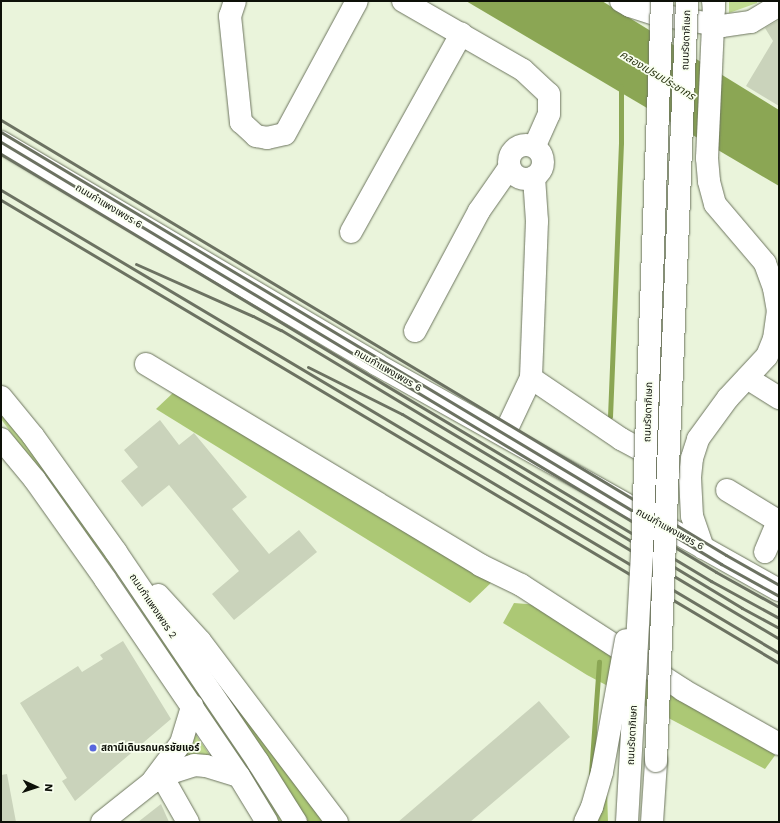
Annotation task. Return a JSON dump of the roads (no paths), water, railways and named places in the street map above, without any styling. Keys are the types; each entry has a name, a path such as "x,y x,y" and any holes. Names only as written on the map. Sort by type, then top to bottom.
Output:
{"street":[{"path":"235,1 230,16 241,122 256,136 267,138 285,134 357,1"},
{"path":"403,1 523,70 549,94 548,114 534,147"},
{"path":"621,1 630,6 655,14 714,9 742,25 751,22 779,6"},
{"name":"ถนนรัชดาภิเษก","path":"626,822 642,554 662,1"},
{"name":"ถนนรัชดาภิเษก","path":"652,822 656,761 687,1"},
{"path":"703,548 692,516 690,476 692,458 698,439 728,398 767,356 774,339 778,311 777,300 765,263 715,204 708,181 707,158 714,9"},
{"path":"351,232 461,34"},
{"name":"ถนนกำแพงเพชร 6","path":"1,142 376,364 779,590"},
{"path":"415,331 479,211 509,168 509,156 512,151 523,145 534,147 542,156 542,168 534,177 522,179 517,177 509,168"},
{"path":"504,435 531,378 537,221 534,177"},
{"path":"146,364 480,565 522,585 683,690 779,744"},
{"path":"531,378 621,439 690,476"},
{"path":"747,378 779,398"},
{"name":"ถนนกำแพงเพชร 2","path":"1,397 33,436 129,571 258,762 296,822"},
{"path":"2,443 35,480 192,706 239,776 267,822"},
{"path":"727,490 778,520 764,552"},
{"path":"585,822 594,802 602,772 642,554"},
{"path":"129,571 155,592 200,641 337,822"},
{"path":"157,781 181,743 192,706"},
{"path":"656,761 659,822"},
{"path":"107,820 157,781 194,765 206,766 239,776"},
{"path":"157,781 188,822"}],"water":[{"name":"คลองเปรมประชากร","path":"466,1 602,1 779,110 779,186"}],"waterway":[{"path":"610,417 621,143 621,87"},
{"path":"591,774 599,662"}],"railway":[{"path":"1,120 726,555 779,585"},
{"path":"1,132 721,564 779,596"},
{"path":"1,142 716,572 779,607"},
{"path":"1,154 711,581 779,618"},
{"path":"1,190 779,653"},
{"path":"1,200 779,663"},
{"path":"136,264 281,330 742,608 779,628"},
{"path":"308,367 402,414 779,639"}],"place":[{"name":"สถานีเดินรถนครชัยแอร์","path":"93,748"}]}
